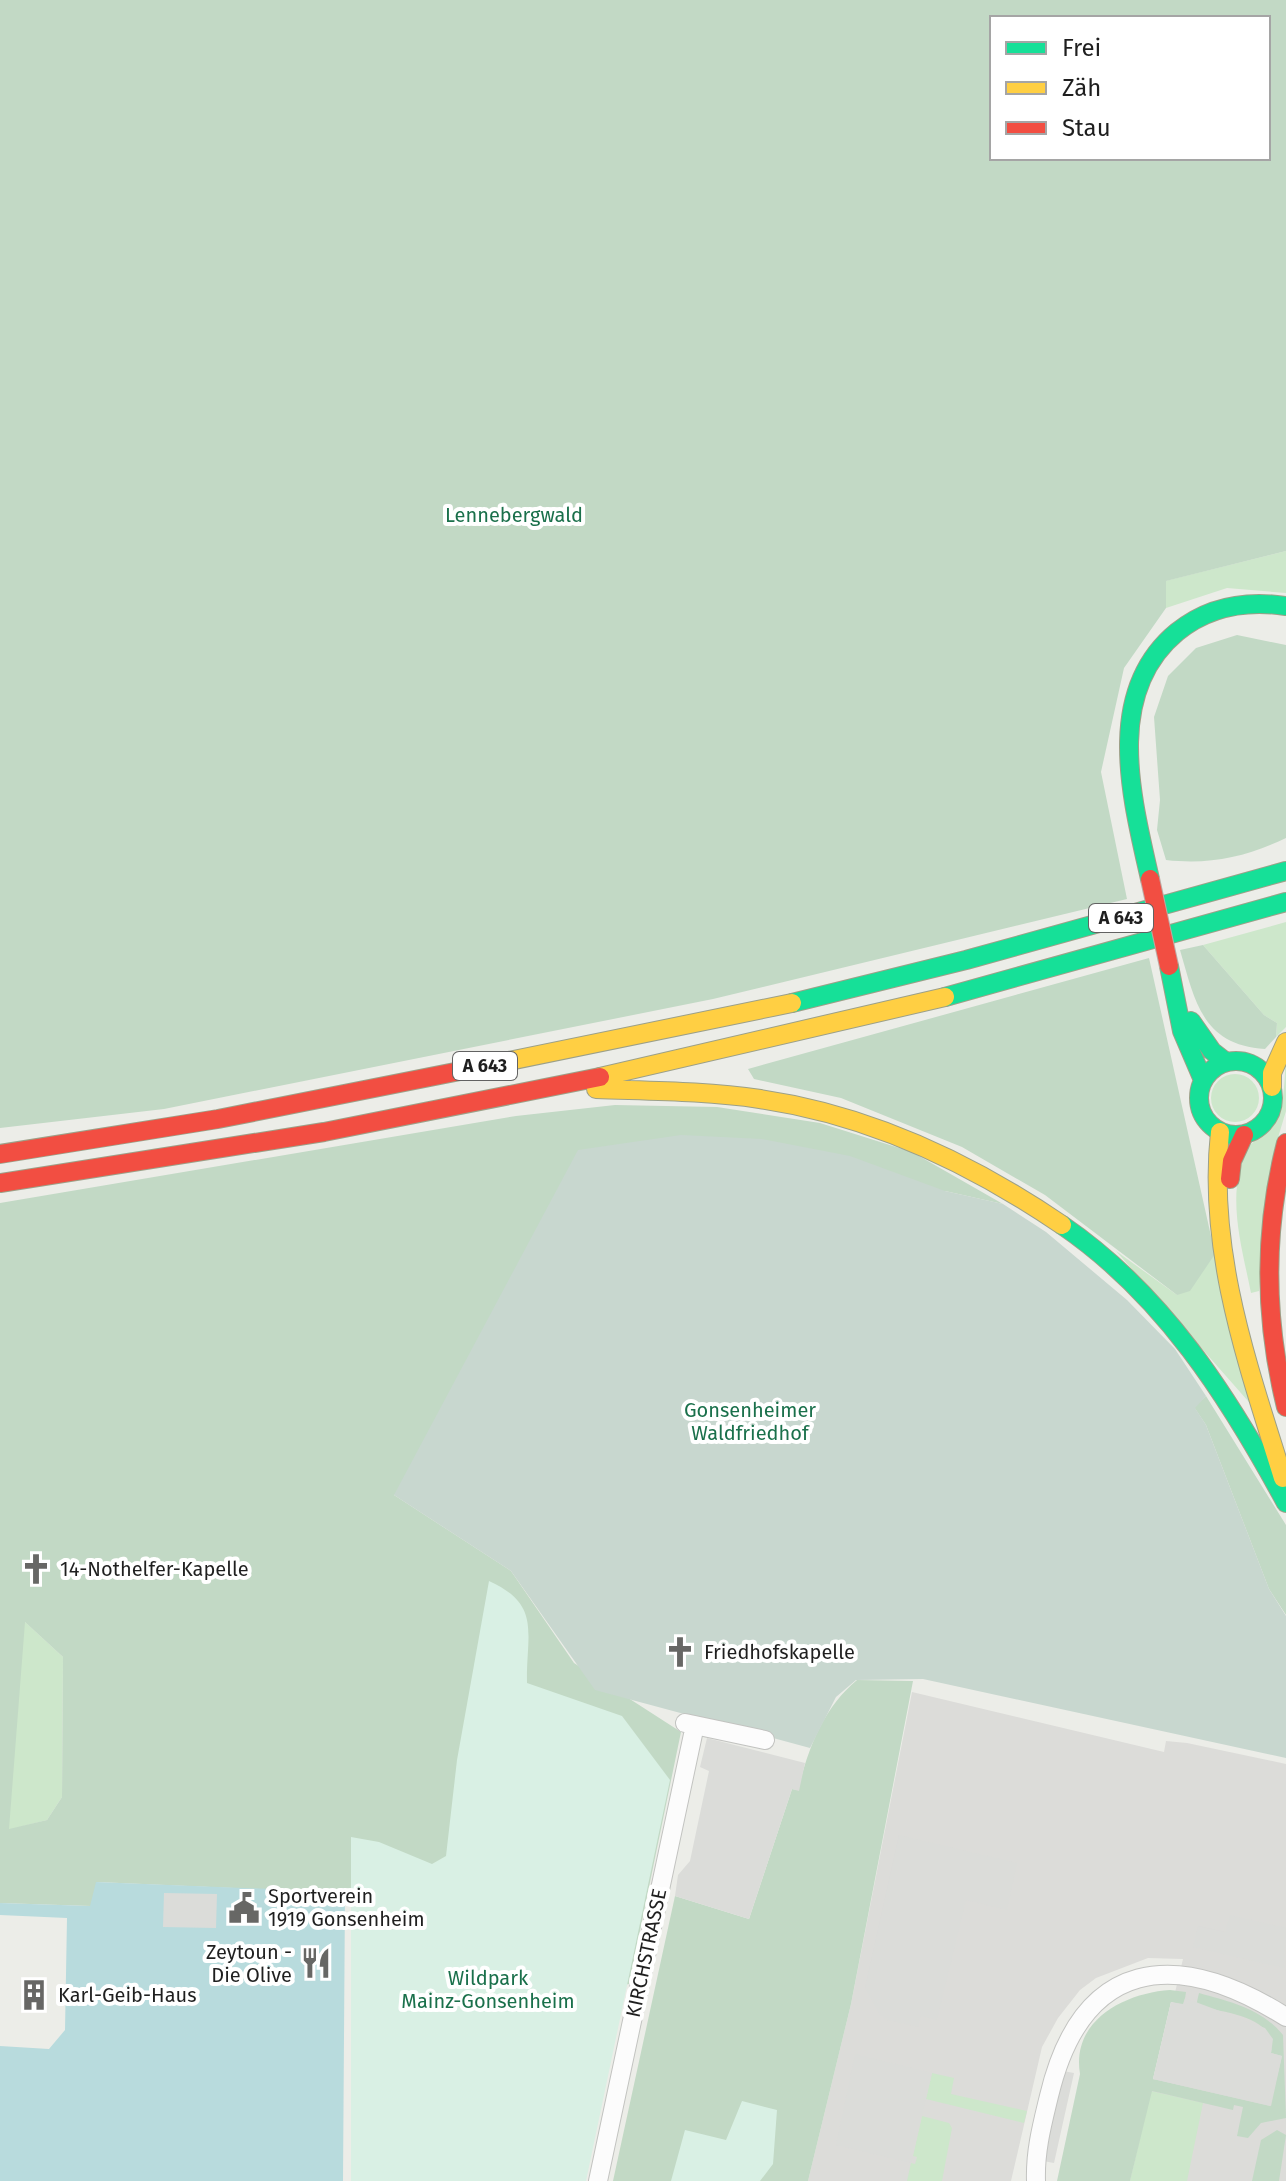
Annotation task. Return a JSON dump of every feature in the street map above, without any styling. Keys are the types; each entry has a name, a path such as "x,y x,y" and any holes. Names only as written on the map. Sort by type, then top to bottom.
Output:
{"main road":[{"path":"1203,1080 1182,1031 1133,790 1127,735 1131,703 1146,667 1167,639 1197,618 1234,605 1286,606"},
{"name":"A 643","path":"0,1154 218,1119 724,1019 966,960 1282,871"},
{"name":"A 643","path":"0,1183 214,1150 549,1087 975,988 1286,902"},
{"path":"1169,966 1195,1028 1226,1062"},
{"path":"1272,1087 1259,1069 1237,1061 1226,1062 1203,1080 1199,1091 1203,1115 1220,1132 1244,1135 1256,1130 1271,1111 1272,1087 1272,1073 1286,1042"},
{"path":"549,1087 721,1094 783,1103 844,1117 904,1138 1016,1194 1080,1239 1161,1313 1201,1361 1237,1413 1286,1503"},
{"path":"1220,1132 1215,1190 1217,1221 1255,1388 1286,1489"},
{"path":"1244,1135 1232,1161 1230,1179 1234,1246 1252,1326 1286,1445"},
{"path":"1286,1143 1276,1184 1268,1282 1274,1343 1286,1407"}],"street":[{"name":"KIRCHSTRASSE","path":"598,2181 690,1724 765,1740"},
{"path":"1036,2181 1035,2154 1066,2041 1097,1999 1118,1985 1148,1975 1177,1974 1233,1988 1286,2017"}],"shaded area":[{"path":"912,1692 1164,1752 1166,1741 1187,1743 1286,1764 1286,2181 1130,2181 1183,1959 1148,1958 1096,1978 1080,1990 1058,2018 1042,2047 1011,2181 808,2181 851,2004"},
{"path":"707,1738 805,1763 799,1791 792,1789 749,1919 675,1896 678,1875 690,1861 709,1771 700,1767"},
{"path":"899,1835 1017,1863 1007,1910 966,1900 937,2020 921,2016 918,2027 887,2020 879,2014 865,1988"},
{"name":"Sportverein 1919 Gonsenheim","path":"96,1882 345,1892 343,2181 0,2181 0,2046 49,2049 65,2030 67,1918 0,1915 0,1903 90,1906"},
{"path":"164,1893 217,1894 216,1928 163,1927"},
{"path":"1230,1915 1286,1928 1284,1968 1193,1947 1198,1926 1225,1932"},
{"path":"1185,1998 1265,2028 1273,2039 1271,2053 1282,2056 1270,2106 1153,2079 1171,2002 1183,2004"},
{"path":"855,2054 932,2073 911,2163 836,2145"},
{"path":"1063,2071 1074,2073 1054,2163 1043,2161"}],"green space":[{"name":"Lennebergwald","path":"0,0 1286,0 1286,551 1166,581 1166,608 1124,668 1101,772 1127,899 713,999 164,1109 0,1128"},
{"path":"1286,551 1286,593 1227,588 1166,608 1165,581"},
{"path":"1237,635 1286,645 1286,838 1228,858 1166,860 1157,830 1160,800 1154,717 1168,676 1196,648"},
{"path":"1286,922 1286,1027 1276,1037 1277,1023 1264,1015 1203,945"},
{"path":"1203,945 1264,1015 1277,1023 1276,1037 1265,1049 1244,1046 1227,1039 1204,1017 1180,950"},
{"path":"1149,958 1215,1254 1190,1291 1177,1295 1045,1195 962,1147 841,1098 754,1079 748,1069"},
{"path":"1286,1055 1286,1111 1274,1151 1259,1291 1251,1293 1237,1219 1238,1182 1249,1147 1277,1120 1284,1093"},
{"path":"1235,1074 1244,1075 1252,1081 1258,1089 1258,1107 1252,1115 1244,1121 1235,1122 1226,1121 1218,1115 1212,1107 1211,1098 1212,1089 1218,1081 1226,1075"},
{"path":"615,1105 717,1107 820,1123 912,1152 1003,1204 945,1191 394,1495 511,1571 574,1663 681,1732 629,1984 351,2033 351,1893 97,1882 91,1906 0,1903 0,1203 516,1116","holes":["25,1622 63,1657 62,1797 47,1820 9,1829"]},
{"name":"Gonsenheimer Waldfriedhof","path":"681,1135 762,1139 850,1156 945,1191 1003,1204 1046,1232 1127,1300 1175,1349 1206,1396 1195,1408 1206,1425 1269,1589 1286,1616 1286,1758 923,1679 856,1680 836,1697 810,1748 595,1690 511,1571 394,1495 578,1150"},
{"path":"1116,1251 1177,1295 1215,1254 1255,1409"},
{"path":"1206,1396 1286,1525 1286,1615 1269,1589 1206,1425 1194,1407"},
{"name":"Wildpark Mainz-Gonsenheim","path":"489,1581 506,1590 524,1611 529,1635 527,1683 622,1716 670,1780 586,2181 351,2181 351,1837 379,1842 432,1864 446,1856 457,1760"},
{"path":"24,1621 63,1657 62,1797 47,1820 8,1830"},
{"path":"857,1680 913,1681 851,2004 808,2181 613,2181 675,1896 749,1919 792,1789 798,1790 818,1730 835,1703"},
{"path":"1153,1992 1186,1992 1184,2005 1171,2002 1153,2079 1271,2106 1282,2056 1271,2053 1271,2041 1257,2023 1196,2006 1199,1993 1223,2000 1256,2013 1283,2035 1286,2118 1261,2123 1248,2138 1237,2136 1243,2107 1234,2105 1233,2110 1152,2091 1130,2181 1057,2181 1080,2074 1079,2055 1084,2039 1093,2024 1119,2004"},
{"path":"932,2073 954,2078 951,2094 1027,2111 1024,2123 926,2099"},
{"path":"1151,2091 1203,2103 1187,2181 1130,2181"},
{"path":"742,2101 777,2110 773,2164 760,2181 671,2181 685,2130 726,2140"},
{"path":"922,2116 949,2123 952,2128 942,2181 907,2181 911,2163 915,2164 917,2157 913,2156"},
{"path":"1277,2130 1286,2135 1279,2181 1252,2181 1261,2140"}],"traffic: fast":[{"path":"1150,879 1136,815 1129,748 1131,716 1139,685 1154,657 1177,632 1202,616 1242,605 1286,606"},
{"path":"792,1003 966,960 1286,871"},
{"path":"945,997 1286,902"},
{"path":"1169,966 1182,1031 1203,1080"},
{"path":"1191,1021 1212,1051 1226,1062"},
{"path":"1236,1061 1257,1067 1267,1077 1273,1098 1267,1119 1257,1129 1236,1135 1215,1129 1205,1119 1199,1098 1205,1077 1215,1067 1236,1061"},
{"path":"1062,1225 1098,1252 1162,1315 1217,1387 1286,1503"}],"traffic: slow":[{"path":"600,1077 945,997"},
{"path":"460,1071 792,1003"},
{"path":"1272,1087 1272,1073 1286,1042"},
{"path":"596,1089 740,1096 801,1106 841,1117 956,1162 1062,1225"},
{"path":"1220,1132 1219,1221 1225,1264 1244,1351 1283,1478"}],"traffic: jam":[{"path":"1150,879 1169,966"},
{"path":"0,1154 218,1119 460,1071"},
{"path":"0,1183 324,1132 600,1077"},
{"path":"1230,1179 1232,1161 1244,1135"},
{"path":"1286,1143 1273,1209 1269,1275 1273,1341 1286,1407"}],"place":[{"name":"14-Nothelfer-Kapelle","path":"36,1569"},
{"name":"Friedhofskapelle","path":"680,1652"},
{"name":"Sportverein 1919 Gonsenheim","path":"244,1908"},
{"name":"Zeytoun - Die Olive","path":"316,1963"},
{"name":"Karl-Geib-Haus","path":"34,1995"}]}
